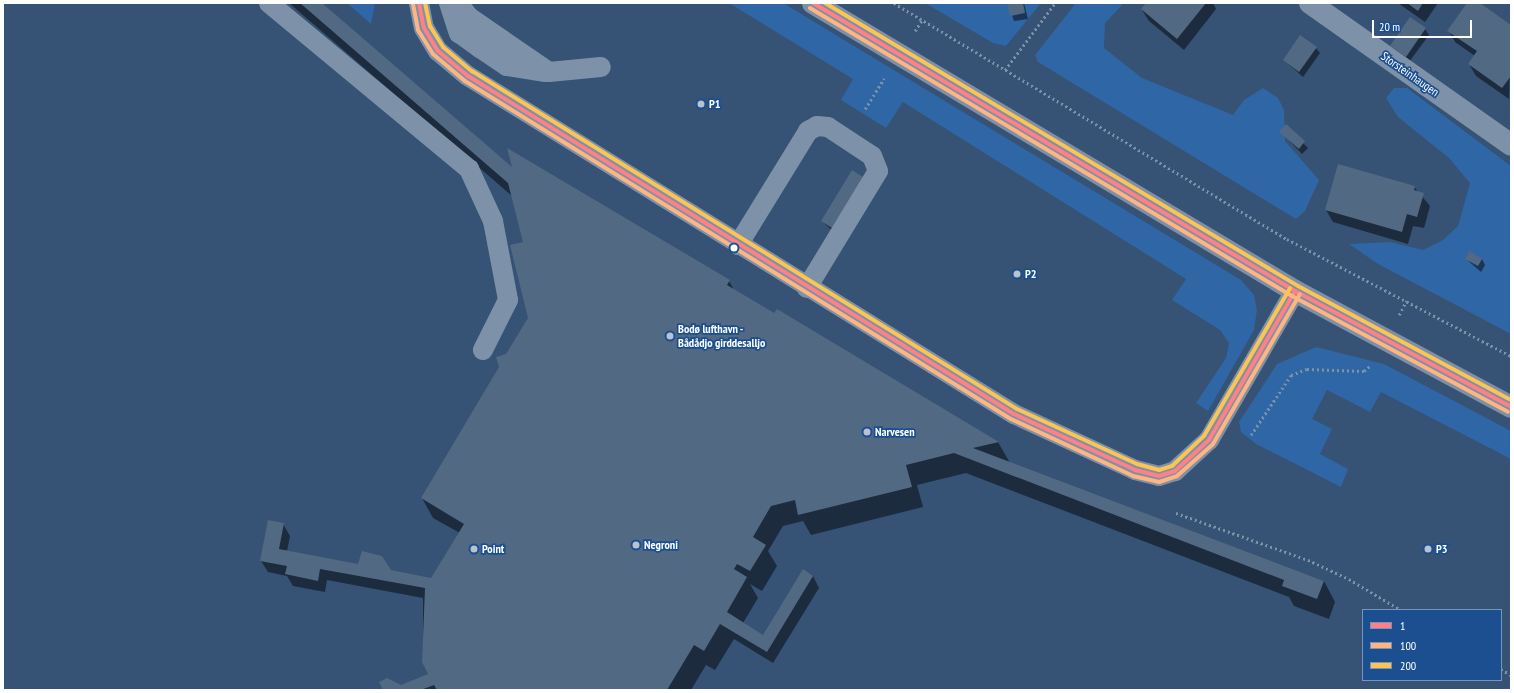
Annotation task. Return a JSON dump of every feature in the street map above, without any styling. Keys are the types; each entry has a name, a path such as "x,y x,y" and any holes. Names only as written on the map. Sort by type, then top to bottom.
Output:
{"highway":[{"path":"813,3 1295,291 1511,406"}],"street":[{"name":"Storsteinhaugen","path":"1310,3 1511,145"}],"lane":[{"path":"269,3 469,169 493,221 508,300 483,350"},
{"path":"419,3 424,28 438,51 468,76 807,288 1014,414 1134,470 1159,476 1191,459 1209,440 1295,291"},
{"path":"449,3 459,33 507,66 549,72 601,68"},
{"path":"458,3 469,17 549,72"},
{"path":"738,245 808,131 817,126 828,127 872,156 878,171 807,288"}],"path":[{"path":"894,3 1287,239 1511,356"},
{"path":"1005,70 1056,3"},
{"path":"914,32 922,20"},
{"path":"865,109 888,72"},
{"path":"1398,318 1406,301"},
{"path":"1251,435 1291,375 1308,369 1364,371 1375,359"},
{"path":"1176,513 1308,560 1349,579 1400,609"},
{"path":"1502,670 1511,675"}],"shaded area":[{"path":"347,3 375,3 371,24"},
{"path":"729,3 783,3 1241,280 1254,295 1257,310 1254,330 1208,411 1196,403 1226,358 1229,343 1220,330 1172,300 1186,279 903,102 886,128 841,100 853,79"},
{"path":"925,3 1041,3 1006,46 993,43"},
{"path":"1076,3 1124,3 1105,23 1104,48 1142,78 1233,115 1244,100 1263,88 1278,98 1284,110 1285,141 1319,180 1305,211 1296,219 1038,62 1035,55"},
{"path":"1394,88 1407,88 1511,166 1511,334 1378,264 1349,244 1390,242 1423,250 1443,240 1458,226 1470,183 1449,158 1398,117 1386,98"},
{"path":"1316,347 1384,364 1511,431 1511,459 1381,392 1370,412 1327,390 1312,419 1332,429 1320,454 1348,469 1341,487 1256,444 1241,432 1239,422 1277,364"}],"building":[{"name":"Bodø lufthavn - Bådådjo girddesalljo","path":"300,3 322,3 512,167 507,148 730,280 727,285 774,313 777,309 999,442 973,448 1324,581 1317,599 1282,586 1284,580 954,453 906,465 912,487 798,515 795,500 771,506 753,537 766,545 750,571 737,564 734,569 747,577 727,612 763,635 803,569 813,576 767,652 720,624 704,651 694,645 667,690 437,690 434,685 421,690 383,690 379,682 387,678 401,685 428,674 422,662 425,588 320,569 318,581 285,574 287,566 260,561 268,520 284,523 279,549 358,564 362,551 382,556 391,570 431,578 464,524 421,498 499,367 496,357 506,354 528,318 510,245 523,242 508,183"},
{"path":"1007,3 1023,3 1025,13 1010,16"},
{"path":"1146,3 1206,3 1177,39 1141,9"},
{"path":"1407,3 1423,3 1418,11"},
{"path":"1467,3 1480,3 1511,25 1511,76 1502,88 1468,64 1477,51 1447,31"},
{"path":"1410,17 1426,28 1406,57 1390,46"},
{"path":"1300,35 1317,47 1299,72 1283,60"},
{"path":"1286,124 1305,141 1299,149 1279,132"},
{"path":"1338,164 1415,186 1414,190 1424,193 1417,217 1407,214 1402,232 1325,210"},
{"path":"852,170 863,177 832,228 821,221"},
{"path":"1470,251 1482,259 1478,266 1465,259"}],"transit line":[{"name":"1","path":"419,3 424,28 438,51 468,76 1014,414 1135,470 1159,476 1175,471 1209,440 1295,291"},
{"name":"200","path":"425,3 430,26 443,47 472,71 1017,409 1137,464 1159,470 1172,466 1204,436 1290,288"},
{"name":"1","path":"813,3 1295,291 1511,407"},
{"name":"200","path":"825,3 1298,286 1511,400"},
{"name":"100","path":"413,4 418,30 433,54 465,81 1011,419 1133,476 1159,482 1177,476 1213,444 1300,294"},
{"name":"100","path":"810,8 1292,296 1508,412"}],"place":[{"name":"P1","path":"701,104"},
{"name":"P2","path":"1017,274"},
{"name":"Bodø lufthavn - Bådådjo girddesalljo","path":"670,336"},
{"name":"Narvesen","path":"867,432"},
{"name":"Negroni","path":"636,545"},
{"name":"Point","path":"474,549"},
{"name":"P3","path":"1428,549"}]}
